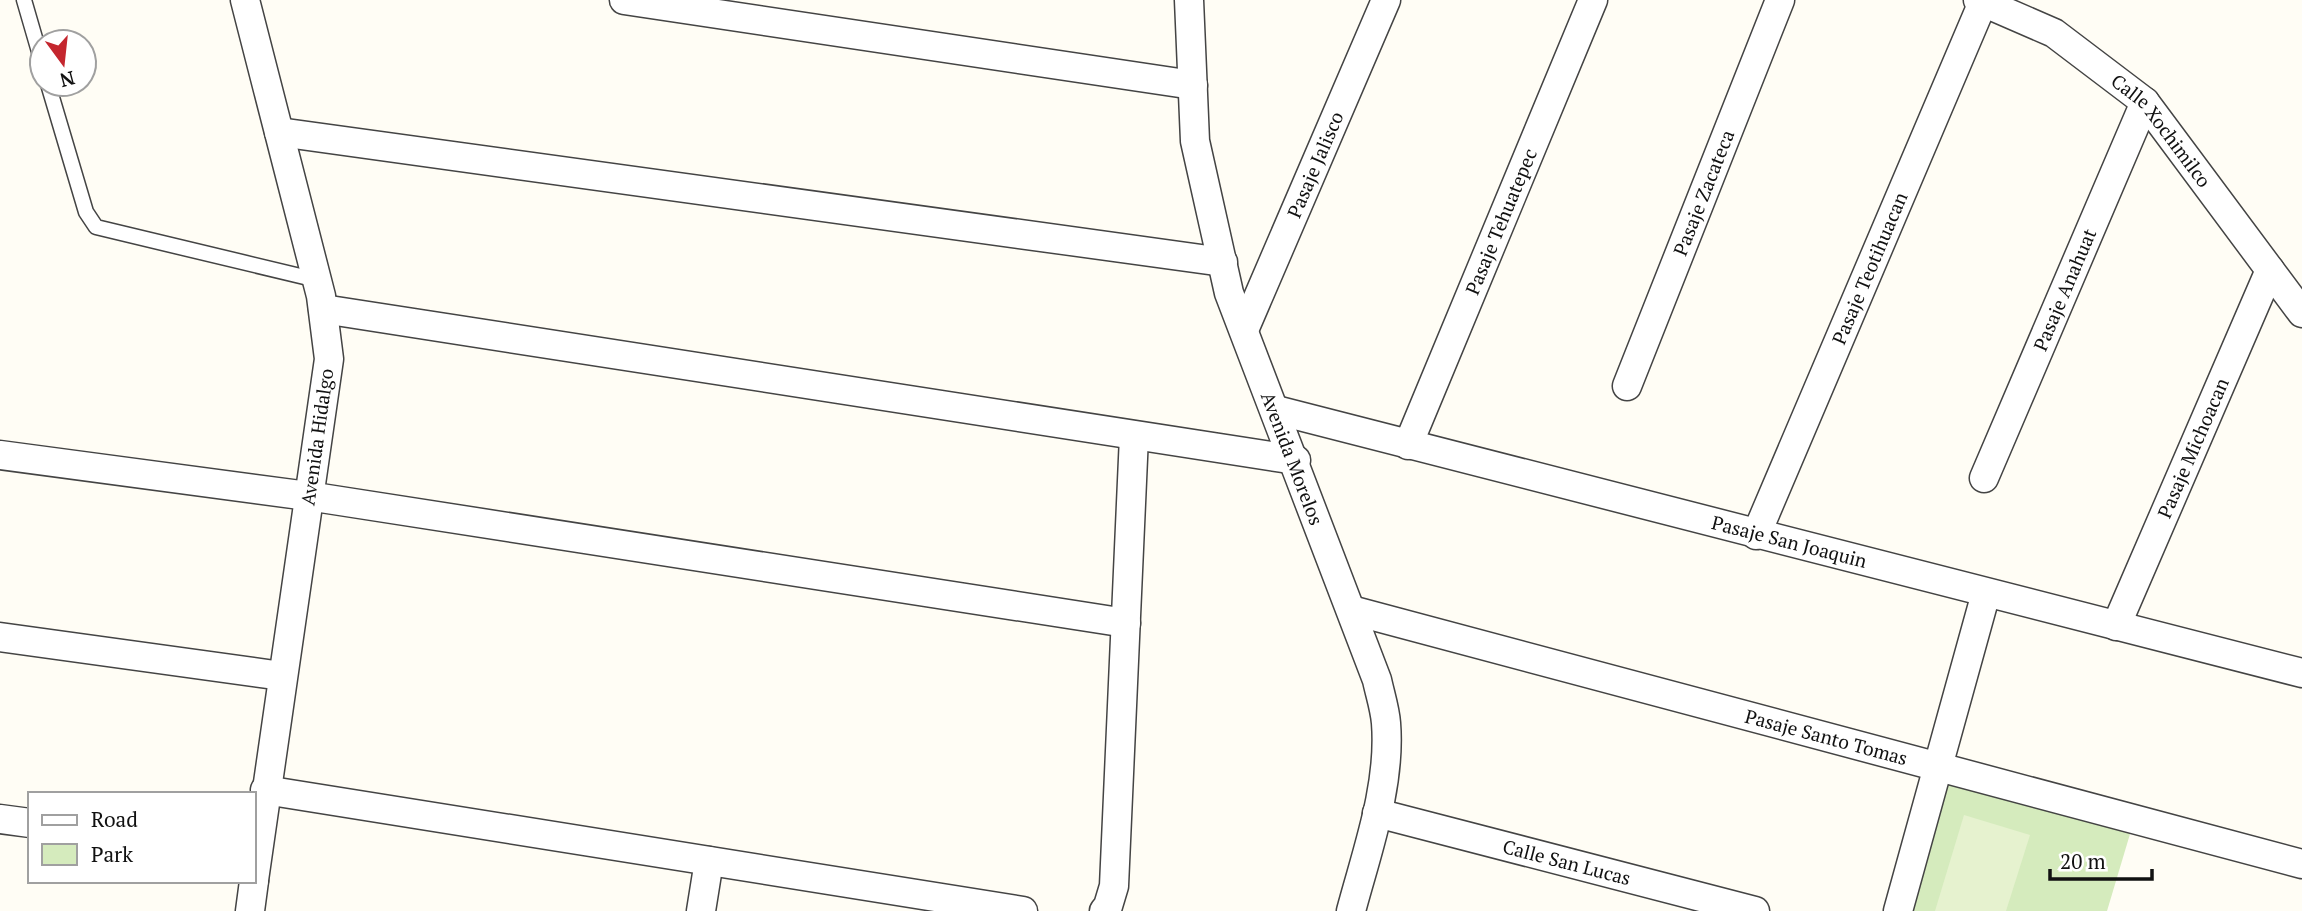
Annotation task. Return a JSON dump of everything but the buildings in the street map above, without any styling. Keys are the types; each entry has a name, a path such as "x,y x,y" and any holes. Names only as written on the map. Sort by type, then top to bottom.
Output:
{"street":[{"name":"Avenida Hidalgo","path":"245,0 317,280 329,359 256,855"},
{"path":"624,0 1193,85"},
{"name":"Avenida Morelos","path":"1189,0 1195,141 1229,293 1296,460 1377,680 1386,723 1377,813 1351,911"},
{"name":"Pasaje Jalisco","path":"1244,330 1386,0"},
{"name":"Pasaje Tehuatepec","path":"1408,445 1593,0"},
{"name":"Pasaje Zacateca","path":"1627,386 1780,0"},
{"name":"Calle Xochimilco","path":"1980,1 2054,33 2145,102 2302,313"},
{"name":"Pasaje Teotihuacan","path":"1756,535 1980,1"},
{"name":"Pasaje Anahuat","path":"1984,478 2145,102"},
{"path":"279,132 1223,262"},
{"name":"Pasaje Michoacan","path":"2116,626 2270,270"},
{"path":"323,309 1296,460"},
{"name":"Pasaje San Joaquin","path":"1276,410 2302,673"},
{"path":"1104,911 1114,886 1134,436"},
{"path":"0,455 308,496 1126,622"},
{"path":"1898,911 1986,593"},
{"name":"Pasaje Santo Tomas","path":"1351,610 2302,864"},
{"path":"0,637 282,676"},
{"path":"265,790 1023,911"},
{"name":"Calle San Lucas","path":"1377,813 1755,911"},
{"path":"0,819 28,823"},
{"path":"701,911 709,861"},
{"name":"Avenida Hidalgo","path":"250,911 253,883"}],"lane":[{"path":"24,0 32,28"},
{"path":"52,98 86,212 96,227 317,280"}],"green space":[{"path":"1945,772 2133,824 2107,911 1905,911"},
{"path":"1964,815 2030,835 2006,911 1935,911"}]}
